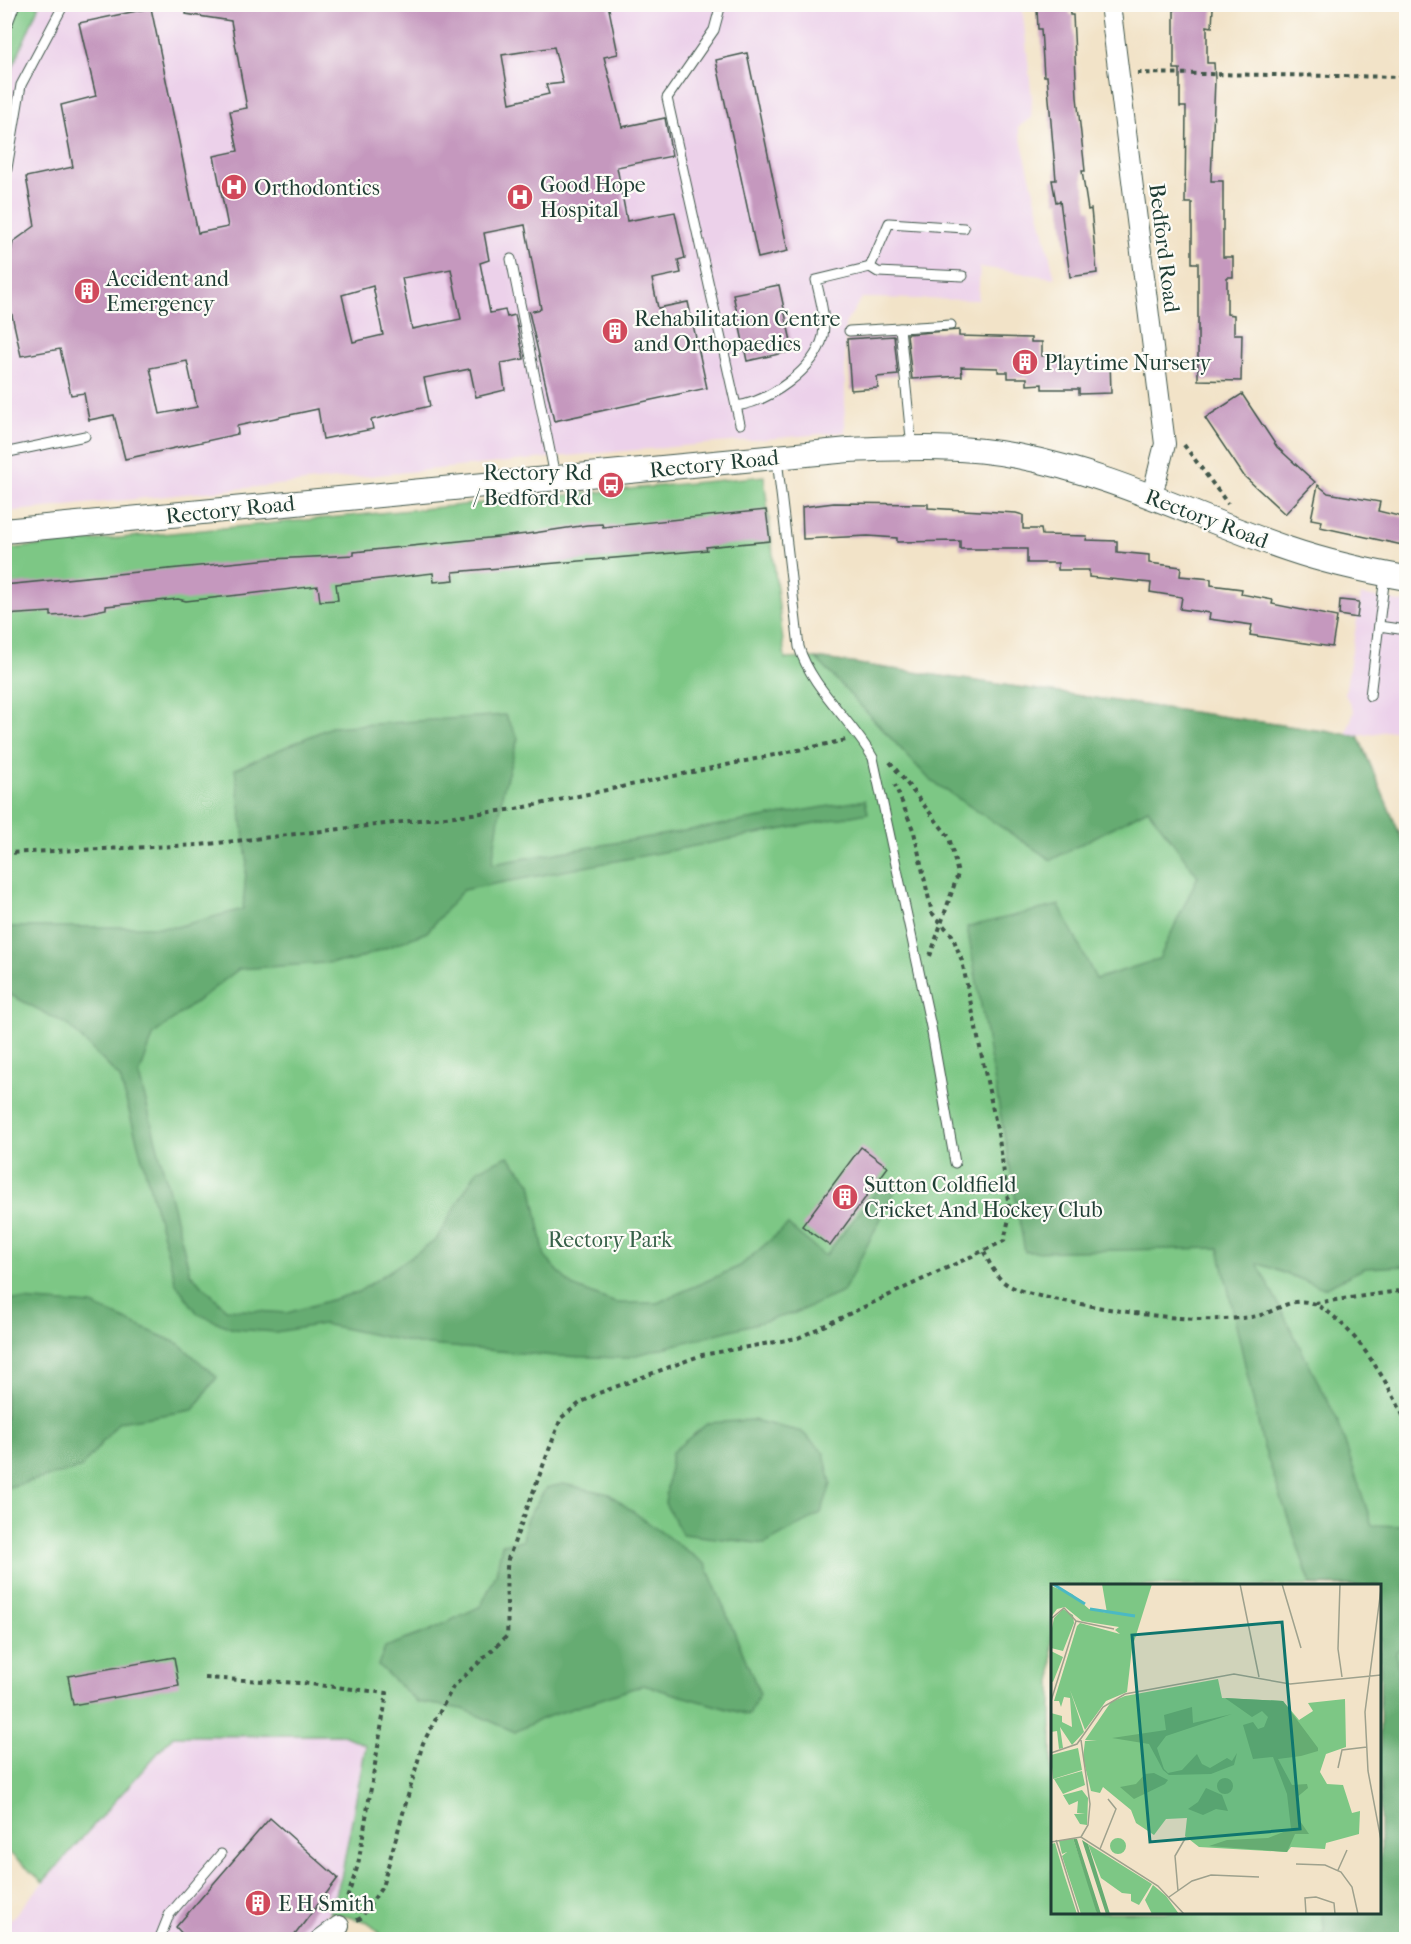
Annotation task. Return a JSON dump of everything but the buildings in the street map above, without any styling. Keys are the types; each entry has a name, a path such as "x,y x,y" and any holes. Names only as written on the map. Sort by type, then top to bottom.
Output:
{"street":[{"name":"Bedford Road","path":"1110,4 1164,438 1162,462 1152,496"},
{"name":"Rectory Road","path":"4,531 777,457 912,448 967,450 1017,456 1094,476 1152,496 1287,549 1361,570 1396,576"},
{"path":"320,1940 339,1926"}],"lane":[{"path":"4,33 15,4"},
{"path":"4,186 21,85 64,4"},
{"path":"721,4 714,30 667,98 740,424"},
{"path":"870,267 890,223 964,228"},
{"path":"511,259 555,478"},
{"path":"736,406 753,404 770,394 797,375 814,353 822,337 824,318 816,280 870,267 879,272 963,276"},
{"path":"849,331 951,326"},
{"path":"900,328 912,448"},
{"path":"4,453 85,436"},
{"path":"777,457 799,647 810,671 861,737 873,758 955,1163"},
{"path":"1370,696 1379,626 1396,576"},
{"path":"1379,626 1407,630"},
{"path":"159,1940 169,1915 221,1854"}],"path":[{"path":"1119,73 1407,76"},
{"path":"1164,438 1183,442 1230,506 1224,524"},
{"path":"4,853 200,845 516,809 861,737 882,753 949,837 958,874 920,985"},
{"path":"886,763 890,772"},
{"path":"339,1926 361,1918 382,1887 423,1743 453,1687 507,1636 509,1612 504,1584 508,1559 561,1418 580,1403 599,1393 702,1354 798,1338 1004,1241 1010,1214 999,1139 962,961 952,935 932,913 914,832 894,782"},
{"path":"984,1252 995,1273 1007,1285 1037,1296 1195,1320 1254,1317 1285,1304 1299,1301 1314,1303 1407,1290"},
{"path":"1314,1303 1333,1314 1374,1363 1407,1422"},
{"path":"205,1678 301,1683 387,1693 358,1865 339,1926"}],"shaded area":[{"name":"Good Hope Hospital","path":"39,5 1022,5 1032,99 1031,118 1018,127 1055,278 980,267 978,300 862,298 845,324 845,432 567,456 5,512 5,86"},
{"path":"1361,595 1406,603 1406,728 1358,736 1346,734 1354,712 1345,694"},
{"path":"343,1735 366,1745 341,1878 329,1912 305,1939 5,1940 5,1926 173,1736"}],"green space":[{"path":"5,5 39,5 5,86"},
{"name":"Rectory Park","path":"764,476 785,659 816,658 1358,736 1406,849 1406,1939 385,1939 368,1922 329,1912 341,1878 366,1745 343,1735 173,1736 43,1882 5,1849 5,549"},
{"path":"816,658 1358,736 1406,849 1406,1266 1365,1268 1324,1288 1257,1263 1337,1419 1372,1525 1406,1526 1406,1644 1396,1652 1406,1752 1406,1939 1313,1939 1324,1933 1323,1914 1381,1914 1381,1584 1311,1584 1263,1445 1219,1248 1025,1252 967,927 1059,905 1096,979 1159,959 1198,876 1148,809 1051,860 930,780"},
{"path":"505,715 518,738 503,791 492,864 865,800 868,813 463,890 427,932 352,961 239,969 154,1034 139,1075 190,1273 226,1309 287,1313 358,1292 436,1240 477,1170 508,1156 531,1183 545,1257 572,1286 616,1303 657,1303 740,1266 788,1225 825,1256 882,1184 894,1193 843,1292 795,1313 625,1358 555,1356 418,1344 323,1324 276,1332 233,1329 198,1314 176,1284 120,1078 68,1025 5,992 5,927 176,927 243,909 247,859 235,769 331,727"},
{"path":"6,1299 92,1305 179,1344 217,1377 193,1410 119,1422 81,1468 5,1488"},
{"path":"753,1420 802,1432 824,1453 831,1484 821,1513 765,1544 682,1534 665,1503 672,1452 708,1423"},
{"path":"563,1484 609,1494 706,1565 760,1694 749,1715 643,1685 541,1719 515,1732 463,1709 417,1702 378,1665 385,1647 429,1631 481,1606 496,1574 502,1544 523,1541 526,1520 546,1488"}],"place":[{"name":"Orthodontics","path":"234,187"},
{"name":"Good Hope Hospital","path":"520,197"},
{"name":"Accident and Emergency","path":"87,291"},
{"name":"Rehabilitation Centre and Orthopaedics","path":"615,331"},
{"name":"Playtime Nursery","path":"1025,362"},
{"name":"Rectory Rd / Bedford Rd","path":"611,485"},
{"name":"Sutton Coldfield Cricket And Hockey Club","path":"845,1197"},
{"name":"E H Smith","path":"258,1903"}]}
